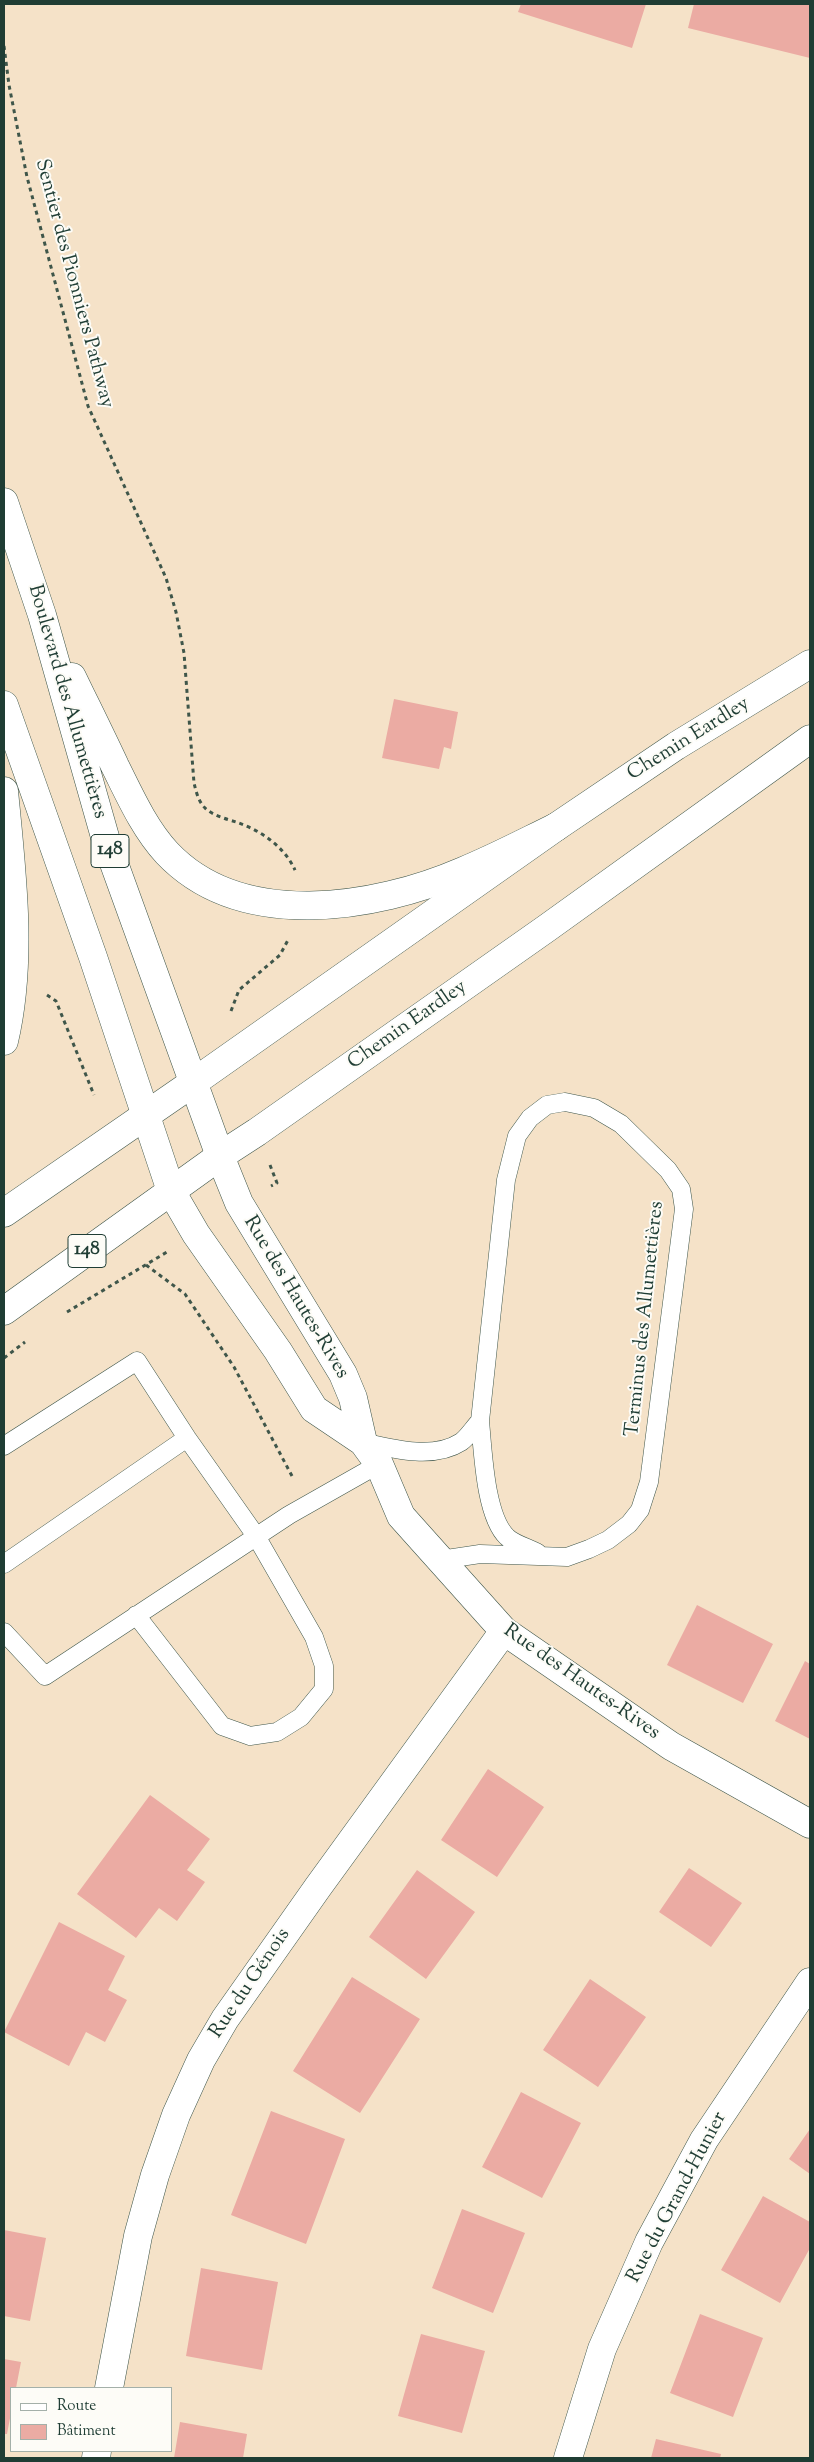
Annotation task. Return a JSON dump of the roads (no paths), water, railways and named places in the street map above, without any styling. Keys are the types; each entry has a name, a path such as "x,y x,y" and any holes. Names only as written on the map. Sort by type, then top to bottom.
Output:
{"main road":[{"name":"Boulevard des Allumettières","path":"4,502 42,615 107,844 220,1156"},
{"path":"42,615 146,826 168,854 210,886 237,896 294,905 327,905 394,895 463,872 556,827"},
{"name":"Chemin Eardley","path":"4,1213 146,1114 232,1057 556,827 676,746 810,664"},
{"name":"148","path":"4,705 93,956 171,1191"},
{"name":"Chemin Eardley","path":"4,1311 220,1156 547,928 810,738"},
{"path":"4,791 11,863 14,930 13,980 4,1041"},
{"name":"Rue des Hautes-Rives","path":"220,1156 238,1203 343,1374 353,1398 363,1442"},
{"name":"Rue des Hautes-Rives","path":"171,1191 196,1234 278,1351 314,1409 363,1442 379,1464 401,1516 504,1631 671,1746 810,1824"},
{"name":"Rue du Génois","path":"109,2387 138,2236 155,2176 176,2115 201,2060 225,2019 318,1887 504,1631"},
{"name":"Rue du Grand-Hunier","path":"568,2458 602,2349 649,2242 704,2140 810,1982"}],"lane":[{"name":"Terminus des Allumettières","path":"440,1560 480,1554 567,1557 595,1546 615,1535 640,1510 648,1482 684,1209 680,1189 668,1170 622,1124 594,1108 565,1102 547,1105 530,1118 517,1136 506,1180 480,1421 486,1484 494,1515 507,1537 543,1555"},
{"path":"4,1446 137,1361 187,1438 256,1536 314,1637 324,1666 324,1689 301,1717 277,1732 250,1736 222,1726 136,1615"},
{"path":"363,1442 395,1449 434,1452 462,1442 480,1421"},
{"path":"4,1564 187,1438"},
{"path":"4,1632 45,1676 256,1536 379,1464"}]}
